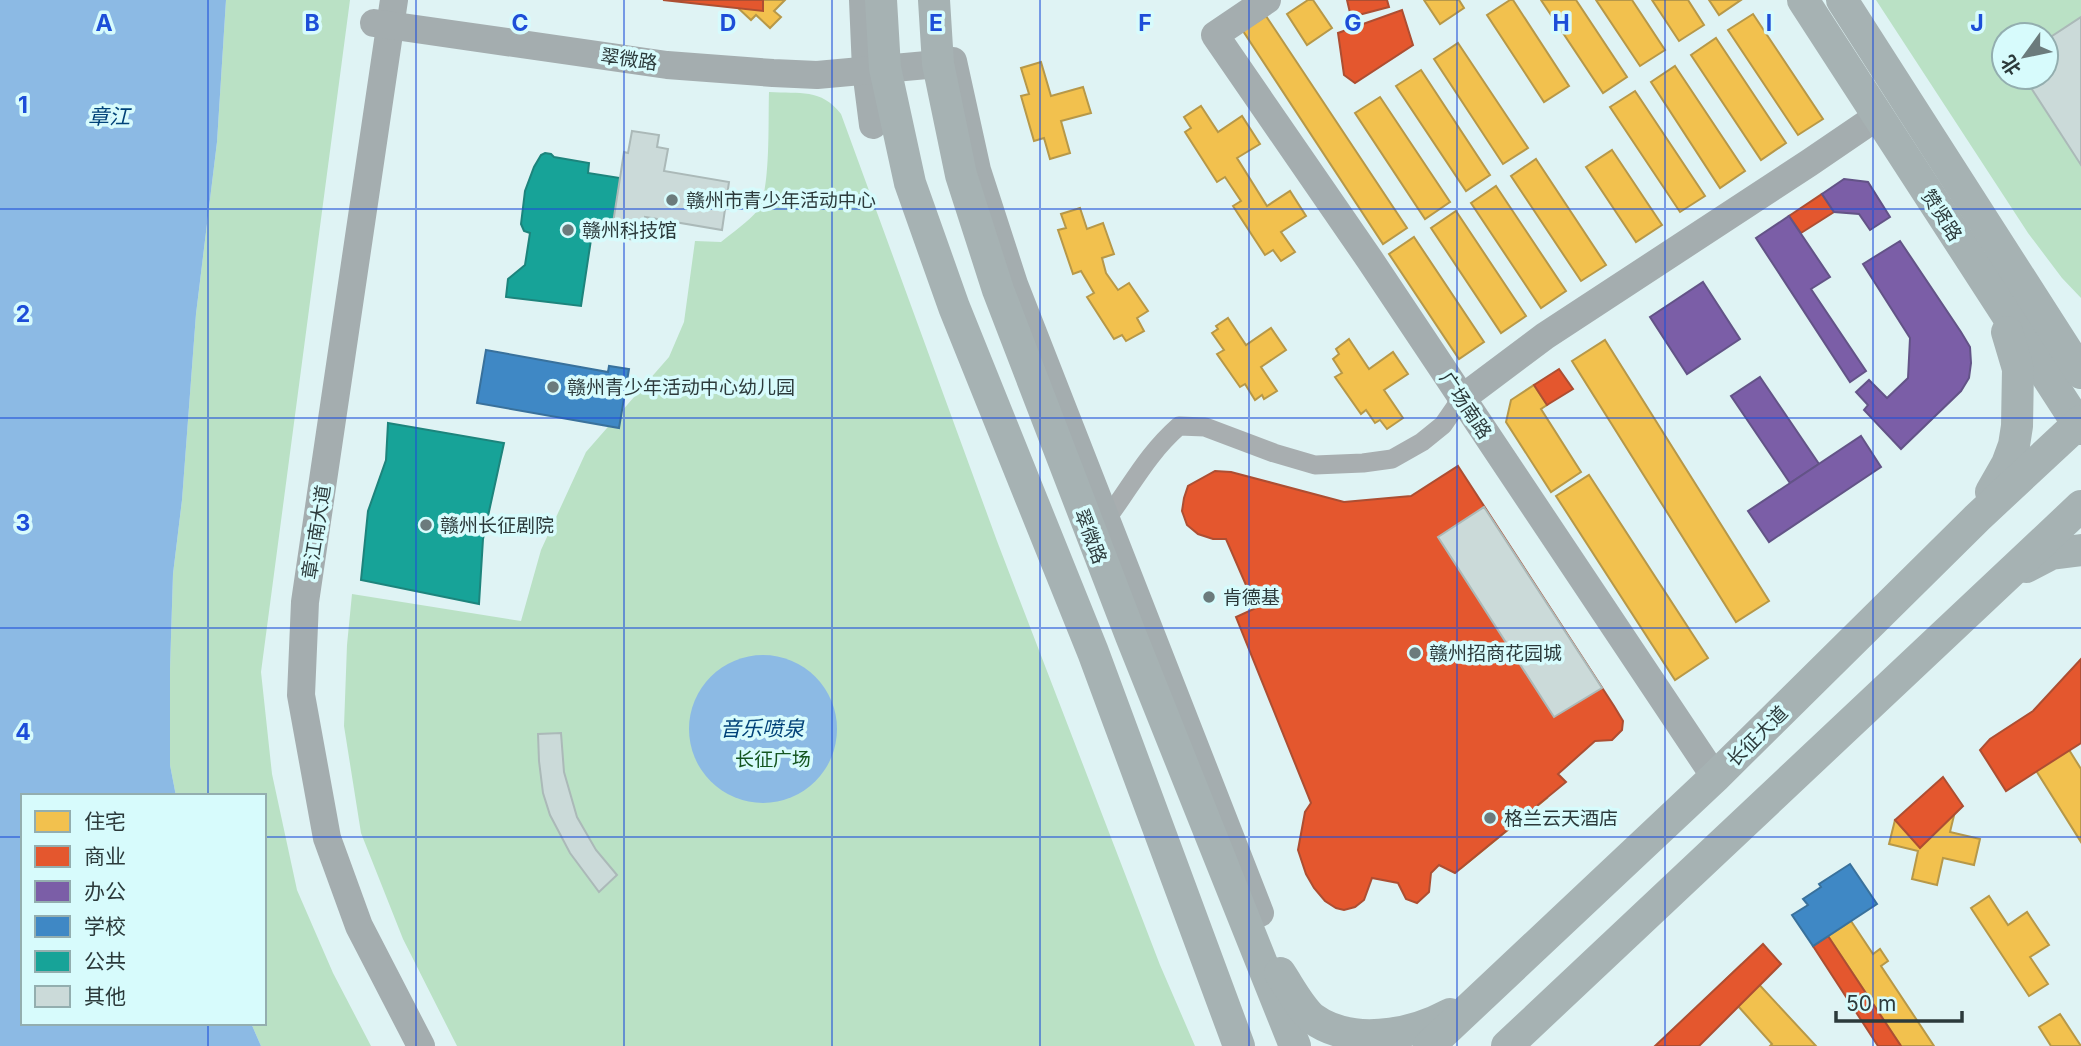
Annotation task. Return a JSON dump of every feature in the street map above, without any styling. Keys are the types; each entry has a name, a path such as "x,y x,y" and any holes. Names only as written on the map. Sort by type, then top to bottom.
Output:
{"main road":[{"path":"881,0 876,69 910,183 954,307 1093,652 1239,1046"},
{"path":"934,0 938,64"},
{"name":"赞贤路","path":"1803,0 1878,116 2009,290 2081,373"},
{"name":"赞贤路","path":"1842,0 2009,290 2080,425"},
{"name":"翠微路","path":"938,64 961,175 993,277 1099,528 1253,919 1295,1046"},
{"path":"2009,290 2081,331"},
{"path":"1977,518 2007,464 2017,426 2018,369 2009,290"},
{"name":"长征大道","path":"1429,1046 1715,778 1977,518 2080,425"},
{"path":"1507,1046 2081,506"},
{"path":"1997,583 2051,554 2081,550"},
{"path":"1253,919 1311,1018 1342,1037 1396,1037 1422,1028 1479,999"},
{"path":"1203,949 1214,1046"}],"street":[{"path":"863,0 876,69 873,125"},
{"path":"949,0 953,62 977,170 1099,528"},
{"name":"广场南路","path":"1267,0 1214,35 1370,260 1715,778"},
{"name":"翠微路","path":"384,12 667,65 817,75 938,64"},
{"name":"章江南大道","path":"384,12 323,409 290,602 285,694 311,843 344,933 401,1046"},
{"name":"章江南大道","path":"384,12 304,602 301,695 327,838 359,926 421,1046"},
{"path":"1099,528 1142,465 1179,426 1205,427 1315,466 1392,459 1422,442 1443,425 1461,399 1545,336 1878,116"}],"green space":[{"path":"226,0 350,0 261,672 272,774 297,890 333,973 371,1046 261,1046 252,1025 266,1025 266,794 176,794 170,765 173,574 182,500 196,314 217,142"},
{"path":"1876,0 2081,0 2081,298 2028,233"},
{"name":"长征广场","path":"769,92 818,96 841,114 997,541 1160,965 1195,1046 457,1046 403,939 361,833 344,726 352,594 521,621 541,550 586,452 669,357 684,322 695,241 721,242 758,210 767,171"}],"water":[{"name":"章江","path":"0,0 226,0 217,142 196,314 182,500 173,574 170,765 176,794 21,794 21,1025 252,1025 261,1046 0,1046"},
{"name":"音乐喷泉","path":"763,655 791,661 804,667 815,677 825,688 831,701 837,729 831,757 825,770 815,781 804,791 791,797 763,803 735,797 722,791 711,781 701,770 695,757 689,729 695,701 701,688 711,677 722,667 735,661"}],"building: 住宅":[{"path":"740,0 785,0 774,11 781,17 770,28 756,15 751,20 737,7 742,2"},
{"path":"1308,0 1313,0 1332,28 1307,45 1287,14"},
{"path":"1424,0 1459,0 1464,8 1440,24"},
{"path":"1513,0 1569,86 1544,102 1487,15"},
{"path":"1541,0 1576,0 1627,77 1603,93"},
{"path":"1596,0 1632,0 1665,50 1640,66"},
{"path":"1652,0 1688,0 1704,25 1679,41"},
{"path":"1709,0 1741,0 1719,15"},
{"path":"1753,14 1823,119 1798,135 1728,30"},
{"path":"1266,16 1407,228 1383,244 1243,31"},
{"path":"1716,38 1786,143 1761,160 1691,55"},
{"path":"1458,43 1528,148 1503,164 1434,59"},
{"path":"1041,62 1051,96 1083,87 1091,113 1061,121 1070,153 1050,159 1044,138 1034,141 1021,96 1029,94 1021,68"},
{"path":"1675,66 1745,171 1720,188 1651,82"},
{"path":"1421,70 1490,175 1466,191 1396,86"},
{"path":"1635,91 1705,196 1680,212 1610,107"},
{"path":"1380,97 1450,202 1425,219 1355,113"},
{"path":"1201,106 1218,132 1242,116 1260,144 1237,158 1267,206 1290,191 1306,216 1281,232 1295,252 1281,261 1273,250 1265,255 1233,206 1241,201 1225,177 1217,182 1185,132 1191,128 1184,117"},
{"path":"1612,150 1662,225 1636,242 1586,167"},
{"path":"1536,159 1606,265 1581,281 1511,176"},
{"path":"1496,186 1566,291 1541,308 1471,203"},
{"path":"1080,208 1087,229 1103,223 1114,254 1102,258 1106,273 1118,290 1129,283 1148,311 1137,318 1144,331 1126,341 1122,335 1114,339 1087,297 1094,293 1081,271 1073,274 1058,230 1066,228 1061,214"},
{"path":"1456,211 1526,316 1501,333 1431,228"},
{"path":"1414,237 1484,342 1459,359 1389,254"},
{"path":"1228,318 1246,345 1271,328 1286,350 1261,367 1277,391 1264,399 1262,395 1255,400 1245,384 1240,387 1217,354 1224,350 1212,333 1218,329 1216,326"},
{"path":"1349,339 1369,369 1393,352 1408,374 1384,390 1403,418 1387,429 1380,420 1375,423 1366,410 1361,414 1335,377 1342,373 1333,359 1339,354 1336,349"},
{"path":"1605,340 1769,601 1736,622 1572,361"},
{"path":"1534,385 1547,405 1541,409 1581,472 1551,492 1506,422 1511,400"},
{"path":"1589,475 1708,658 1675,680 1556,496"},
{"path":"2046,713 2081,769 2081,842 2013,734"},
{"name":"格兰云天酒店","path":"1519,766 1547,798 1461,868 1435,838"},
{"path":"1931,797 1957,803 1950,832 1980,839 1974,865 1943,858 1937,885 1912,879 1918,851 1889,844 1895,820 1924,827"},
{"path":"1989,896 2008,925 2027,912 2049,945 2030,957 2048,984 2029,996 1971,908"},
{"path":"1851,921 1873,954 1880,949 1888,961 1881,966 1934,1046 1901,1046 1828,936"},
{"path":"1741,965 1816,1046 1770,1046 1772,1044 1738,1006 1733,1011 1726,1004 1730,1000 1719,986"},
{"path":"2060,1014 2081,1046 2051,1046 2039,1027"}],"building: 商业":[{"path":"663,0 763,0 763,11"},
{"path":"1347,0 1387,0 1389,7 1351,17"},
{"path":"1402,10 1413,45 1355,83 1344,75 1338,33"},
{"path":"1822,194 1834,212 1801,233 1789,216"},
{"path":"1559,369 1573,389 1547,405 1534,385"},
{"name":"赣州招商花园城","path":"1458,466 1614,706 1623,721 1622,730 1612,740 1595,741 1558,774 1566,782 1455,873 1439,865 1431,873 1429,892 1417,903 1406,899 1398,883 1372,878 1364,900 1355,907 1344,910 1336,908 1325,901 1314,888 1298,850 1305,812 1311,803 1236,617 1256,608 1226,539 1213,539 1198,534 1187,525 1182,511 1184,498 1188,486 1215,471 1231,472 1344,502 1411,496"},
{"path":"2081,659 2081,743 2006,791 1980,750 1990,739 2033,711"},
{"path":"1943,777 1963,806 1920,848 1895,820"},
{"path":"1828,936 1901,1046 1878,1046 1813,946"},
{"path":"1763,944 1781,964 1699,1046 1655,1046"}],"building: 办公":[{"path":"1844,179 1868,182 1890,217 1870,230 1859,214 1834,212 1822,194"},
{"path":"1789,216 1830,277 1811,289 1866,371 1850,382 1756,238"},
{"path":"1900,241 1970,347 1971,363 1969,378 1961,391 1901,449 1864,410 1868,405 1856,392 1869,380 1887,398 1908,378 1910,338 1863,264"},
{"path":"1703,282 1740,339 1687,374 1650,317"},
{"path":"1760,377 1819,464 1790,483 1731,396"},
{"path":"1861,436 1881,467 1769,542 1748,511"}],"building: 学校":[{"name":"赣州青少年活动中心幼儿园","path":"486,350 608,372 609,366 629,369 619,428 477,403"},
{"path":"1850,864 1877,904 1813,946 1792,915 1808,905 1803,899 1821,887 1819,884"}],"building: 公共":[{"name":"赣州科技馆","path":"545,153 589,163 588,173 620,178 611,236 592,233 581,306 506,297 508,279 525,265 530,233 524,231 521,224 525,191 534,167"},
{"name":"赣州长征剧院","path":"388,423 504,443 483,539 479,604 361,580 368,511 386,460"}],"building: 其他":[{"path":"2081,17 2081,165 2033,91 2060,91 2060,31"},
{"name":"赣州市青少年活动中心","path":"632,131 659,135 657,147 668,149 664,171 729,182 722,230 645,217 641,241 611,236 624,152 628,153"},
{"path":"1484,507 1602,688 1554,717 1438,537"},
{"path":"561,733 564,772 577,817 596,850 617,875 599,892 570,853 550,815 543,793 538,734"}],"place":[{"name":"赣州市青少年活动中心","path":"672,200"},
{"name":"赣州科技馆","path":"568,230"},
{"name":"赣州青少年活动中心幼儿园","path":"553,387"},
{"name":"赣州长征剧院","path":"426,525"},
{"name":"肯德基","path":"1209,597"},
{"name":"赣州招商花园城","path":"1415,653"},
{"name":"格兰云天酒店","path":"1490,818"}]}
